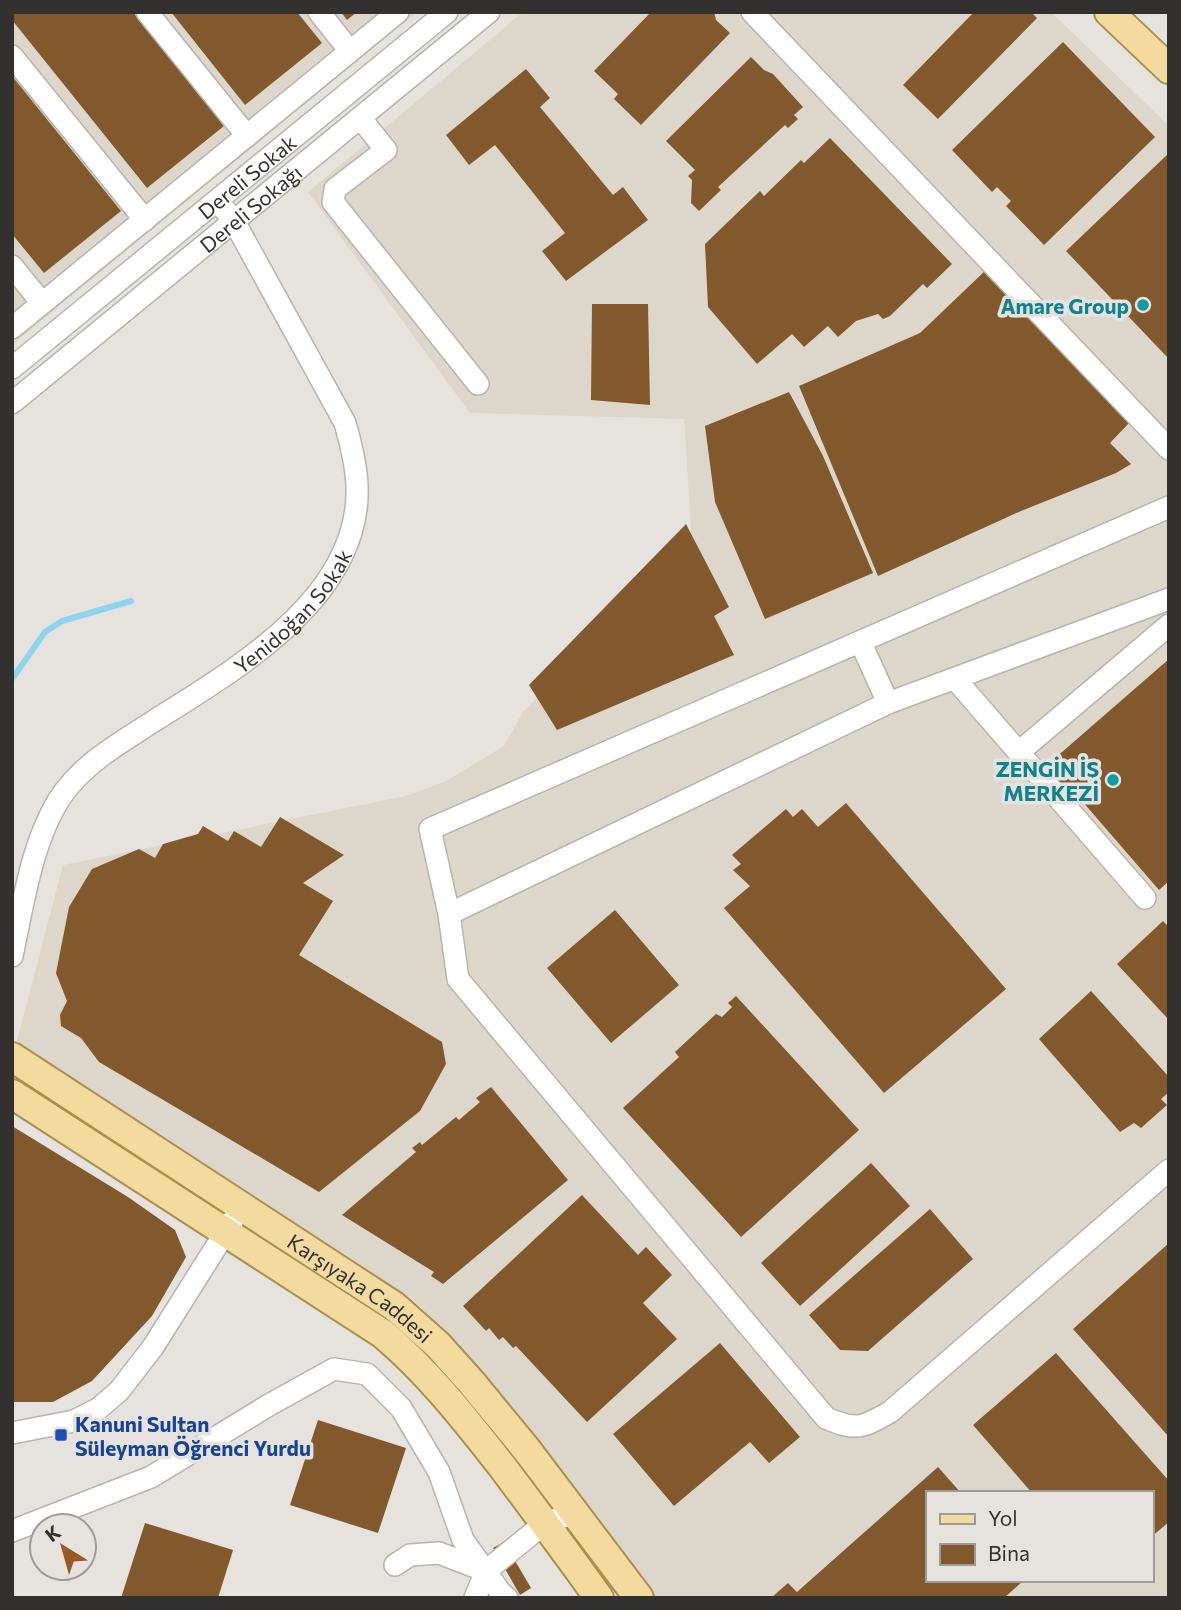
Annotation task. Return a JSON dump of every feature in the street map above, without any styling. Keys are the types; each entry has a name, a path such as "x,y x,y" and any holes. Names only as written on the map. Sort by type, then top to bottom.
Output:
{"main road":[{"path":"1111,13 1169,69"},
{"name":"Karşıyaka Caddesi","path":"12,1058 394,1306 438,1345 472,1382 639,1598"},
{"name":"Karşıyaka Caddesi","path":"12,1094 383,1334 407,1354 437,1385 545,1523 599,1598"}],"street":[{"path":"147,12 247,136"},
{"path":"318,12 350,51"},
{"path":"12,328 398,12"},
{"name":"Dereli Sokak","path":"12,368 447,12"},
{"path":"752,12 1169,449"},
{"name":"Dereli Sokağı","path":"12,403 488,13"},
{"path":"12,55 145,219"},
{"path":"361,119 386,150 335,189 332,198 334,206 478,384"},
{"name":"Yenidoğan Sokak","path":"12,956 35,857 62,795 86,767 217,681 270,640 329,582 345,551 358,488 354,457 345,423 235,223 218,201"},
{"path":"12,266 42,303"},
{"path":"1169,507 430,829 449,914 458,979 826,1418 847,1427 868,1425 890,1412 1169,1171"},
{"path":"449,914 888,703 1166,605"},
{"path":"1019,752 1169,625"},
{"path":"861,643 888,703"},
{"path":"956,680 1145,898"},
{"path":"12,1433 74,1421 98,1409 120,1391 153,1347 241,1207"},
{"path":"12,1531 151,1477 268,1405 334,1369 368,1374 401,1408 439,1472 463,1540 507,1598"},
{"path":"475,1598 486,1571 545,1523 575,1513"},
{"path":"395,1565 410,1555 439,1553 486,1571"}],"shaded area":[{"path":"12,12 417,12 12,345"},
{"path":"523,12 1051,12 1169,126 1169,1598 649,1598 478,1370 422,1308 351,1258 22,1052 17,1041 63,865 406,796 446,781 504,746 523,712 692,541 684,419 470,413 308,192"}],"building":[{"path":"12,12 133,12 224,126 147,188 12,20"},
{"path":"171,12 297,12 322,43 245,105"},
{"path":"341,12 357,12 347,20"},
{"path":"651,12 714,12 716,20 730,33 641,125 614,99 618,94 594,71"},
{"path":"974,12 1031,12 1037,18 938,119 903,85"},
{"path":"1063,42 1155,137 1044,245 1006,206 1011,201 997,187 992,192 952,150"},
{"path":"751,57 764,70 773,74 803,107 794,115 798,119 788,128 785,125 718,187 721,190 699,211 691,203 692,180 688,176 695,170 666,141"},
{"path":"526,69 550,98 540,107 613,195 623,187 648,220 566,281 542,251 565,233 495,145 469,165 446,135"},
{"path":"12,76 121,211 44,273 12,234"},
{"path":"830,138 952,264 927,288 923,284 890,316 883,319 878,314 856,321 838,337 828,326 804,347 792,334 757,364 708,307 705,244 760,191 764,196 801,160 804,163"},
{"name":"Amare Group","path":"1169,153 1169,359 1066,251"},
{"path":"986,270 1129,423 1110,443 1131,464 1116,473 1021,511 878,576 799,386 920,333"},
{"path":"592,304 648,304 650,405 591,400"},
{"path":"789,392 823,456 873,573 765,619 715,502 705,426"},
{"path":"686,524 729,607 714,616 734,655 557,730 529,685"},
{"name":"ZENGİN İŞ MERKEZİ","path":"1169,659 1169,881 1159,890 1076,794 1072,797 1046,766"},
{"path":"846,803 1006,989 884,1093 724,908 750,886 733,870 741,864 732,855 786,809 793,817 802,809 818,827"},
{"path":"280,817 344,855 303,883 333,901 299,955 442,1042 446,1064 420,1111 319,1192 99,1062 81,1038 61,1026 60,1015 67,1001 56,973 69,907 92,869 139,849 155,858 163,844 198,834 203,826 228,841 234,831 261,847"},
{"path":"615,910 679,985 611,1043 547,968"},
{"path":"1163,921 1169,927 1169,1020 1117,964"},
{"path":"1091,991 1169,1077 1169,1092 1161,1099 1167,1105 1141,1128 1134,1123 1120,1132 1039,1039"},
{"path":"736,996 859,1130 741,1237 623,1108 679,1057 675,1052 716,1014 722,1017 732,1007 728,1003"},
{"path":"491,1087 568,1180 443,1284 431,1276 434,1272 342,1215 416,1152 412,1148 420,1142 422,1145 456,1117 459,1120 480,1102 476,1098"},
{"path":"12,1126 128,1197 175,1230 186,1257 152,1316 92,1381 53,1402 12,1402"},
{"path":"871,1163 910,1206 800,1306 761,1263"},
{"path":"582,1195 638,1255 646,1247 672,1275 643,1303 677,1339 587,1422 516,1346 513,1348 503,1337 499,1340 489,1328 486,1331 463,1306"},
{"path":"930,1209 973,1259 868,1351 840,1350 809,1315"},
{"path":"1169,1243 1169,1437 1073,1329"},
{"path":"720,1343 800,1437 769,1463 750,1442 674,1506 613,1434"},
{"path":"1056,1353 1169,1481 1169,1522 1153,1535 1153,1491 1030,1491 973,1425"},
{"path":"318,1420 406,1448 378,1533 290,1505"},
{"path":"938,1467 959,1491 926,1491 926,1582 1022,1582 1004,1598 771,1598 788,1583 797,1592"},
{"path":"145,1523 233,1550 218,1598 121,1598"},
{"path":"504,1542 531,1588 520,1595 493,1548"}],"waterway":[{"path":"12,679 45,632 62,621 131,601"}],"place":[{"name":"Amare Group","path":"1143,305"},
{"name":"ZENGİN İŞ MERKEZİ","path":"1113,780"},
{"name":"Kanuni Sultan Süleyman Öğrenci Yurdu","path":"61,1435"}]}
